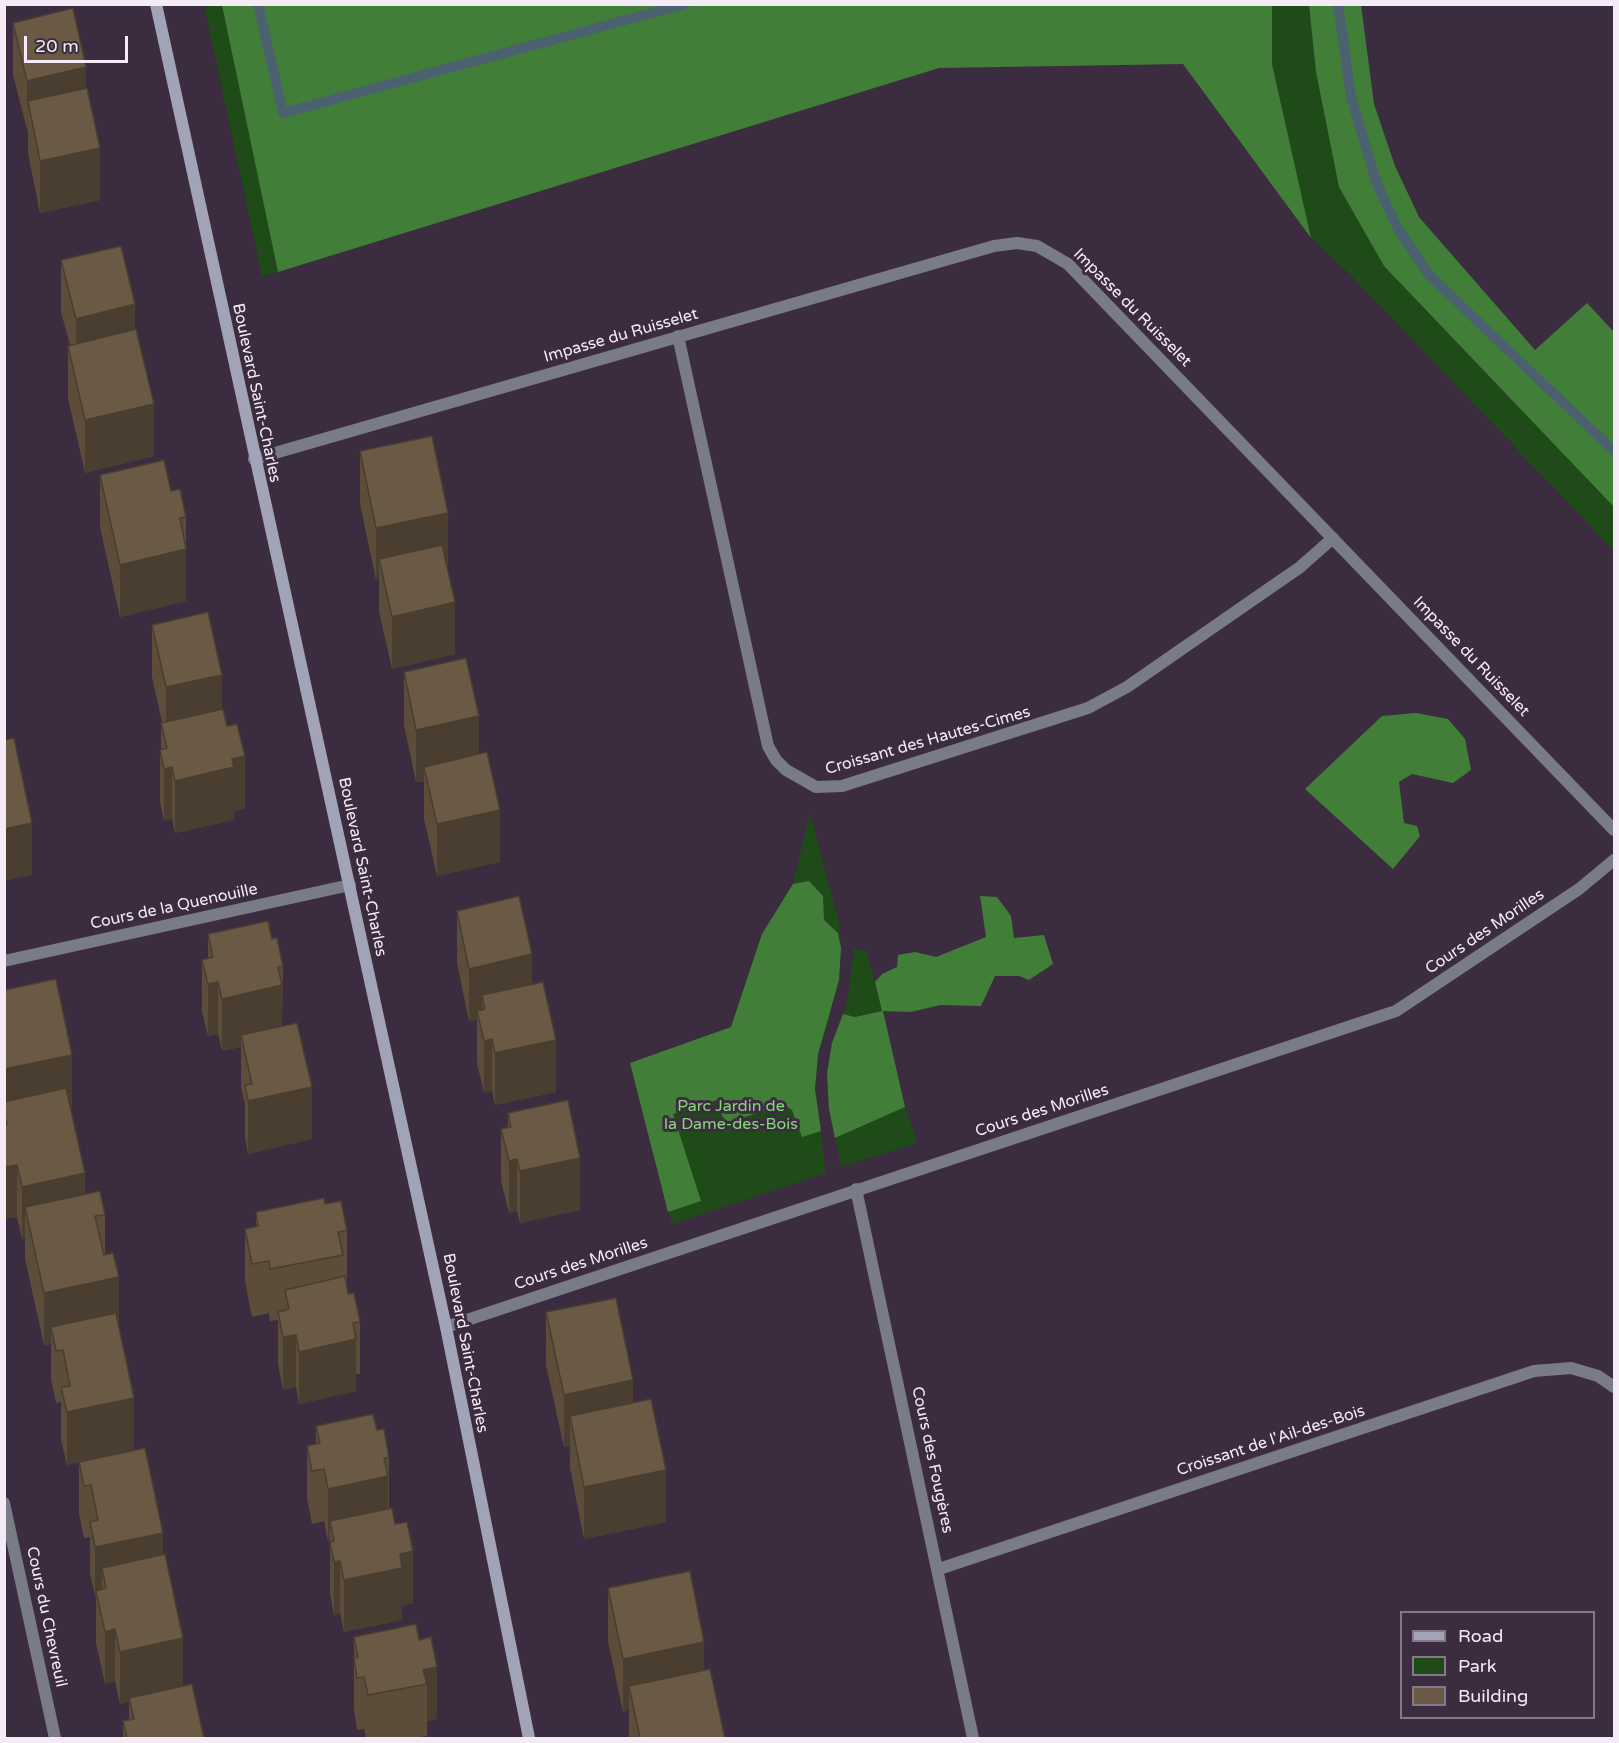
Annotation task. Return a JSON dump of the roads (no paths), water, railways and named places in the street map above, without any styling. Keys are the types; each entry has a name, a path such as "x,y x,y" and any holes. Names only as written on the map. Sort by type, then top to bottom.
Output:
{"street":[{"name":"Boulevard Saint-Charles","path":"156,4 446,1327 529,1738"},
{"name":"Impasse du Ruisselet","path":"254,459 994,246 1017,243 1037,246 1068,264 1614,830"},
{"name":"Croissant des Hautes-Cimes","path":"678,336 762,729 776,760 800,780 816,787 842,786 1088,708 1127,687 1299,568 1333,538"},
{"name":"Cours des Morilles","path":"446,1327 1396,1011 1579,889 1614,860"},
{"name":"Cours de la Quenouille","path":"4,961 350,885"},
{"name":"Cours des Fougères","path":"856,1190 939,1569 973,1738"},
{"name":"Croissant de l'Ail-des-Bois","path":"939,1569 1534,1371 1571,1368 1598,1376 1614,1387"},
{"name":"Cours du Chevreuil","path":"4,1503 55,1738"}],"waterway":[{"path":"258,4 283,113 685,4"},
{"path":"1338,4 1351,97 1377,184 1397,227 1429,275 1614,451"}],"park label":[{"name":"Parc Jardin de la Dame-des-Bois","path":"731,1116"}]}
